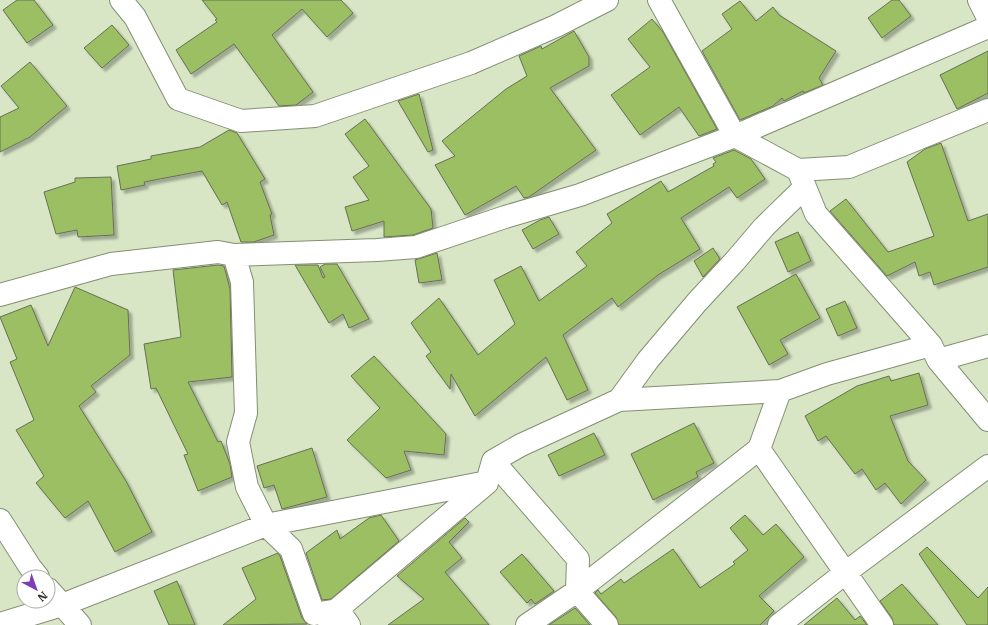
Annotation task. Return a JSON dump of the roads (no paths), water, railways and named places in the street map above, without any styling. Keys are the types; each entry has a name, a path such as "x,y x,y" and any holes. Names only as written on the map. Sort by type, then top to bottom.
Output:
{"street":[{"path":"121,0 135,17 178,99 241,121 315,116 471,63 556,26 607,0"},
{"path":"659,0 735,136 801,179 816,214 934,353 988,420"},
{"path":"979,0 988,18"},
{"path":"0,295 111,264 218,252 234,255 377,250 416,247 505,217 580,195 735,136 988,27"},
{"path":"619,400 648,360 764,227 801,179 849,167 988,110"},
{"path":"234,255 242,282 245,340 246,413 238,442 247,487 266,525 291,549 314,614 343,618"},
{"path":"318,625 343,618 487,482 493,462 522,445 619,400 780,391 827,374 934,353 988,346"},
{"path":"527,625 577,592 759,449 780,391"},
{"path":"759,449 882,625"},
{"path":"493,462 578,559 577,592 607,625"},
{"path":"779,625 845,572 988,466"},
{"path":"0,624 62,606 266,525 487,482"},
{"path":"0,520 33,569"},
{"path":"56,599 80,625"}]}
